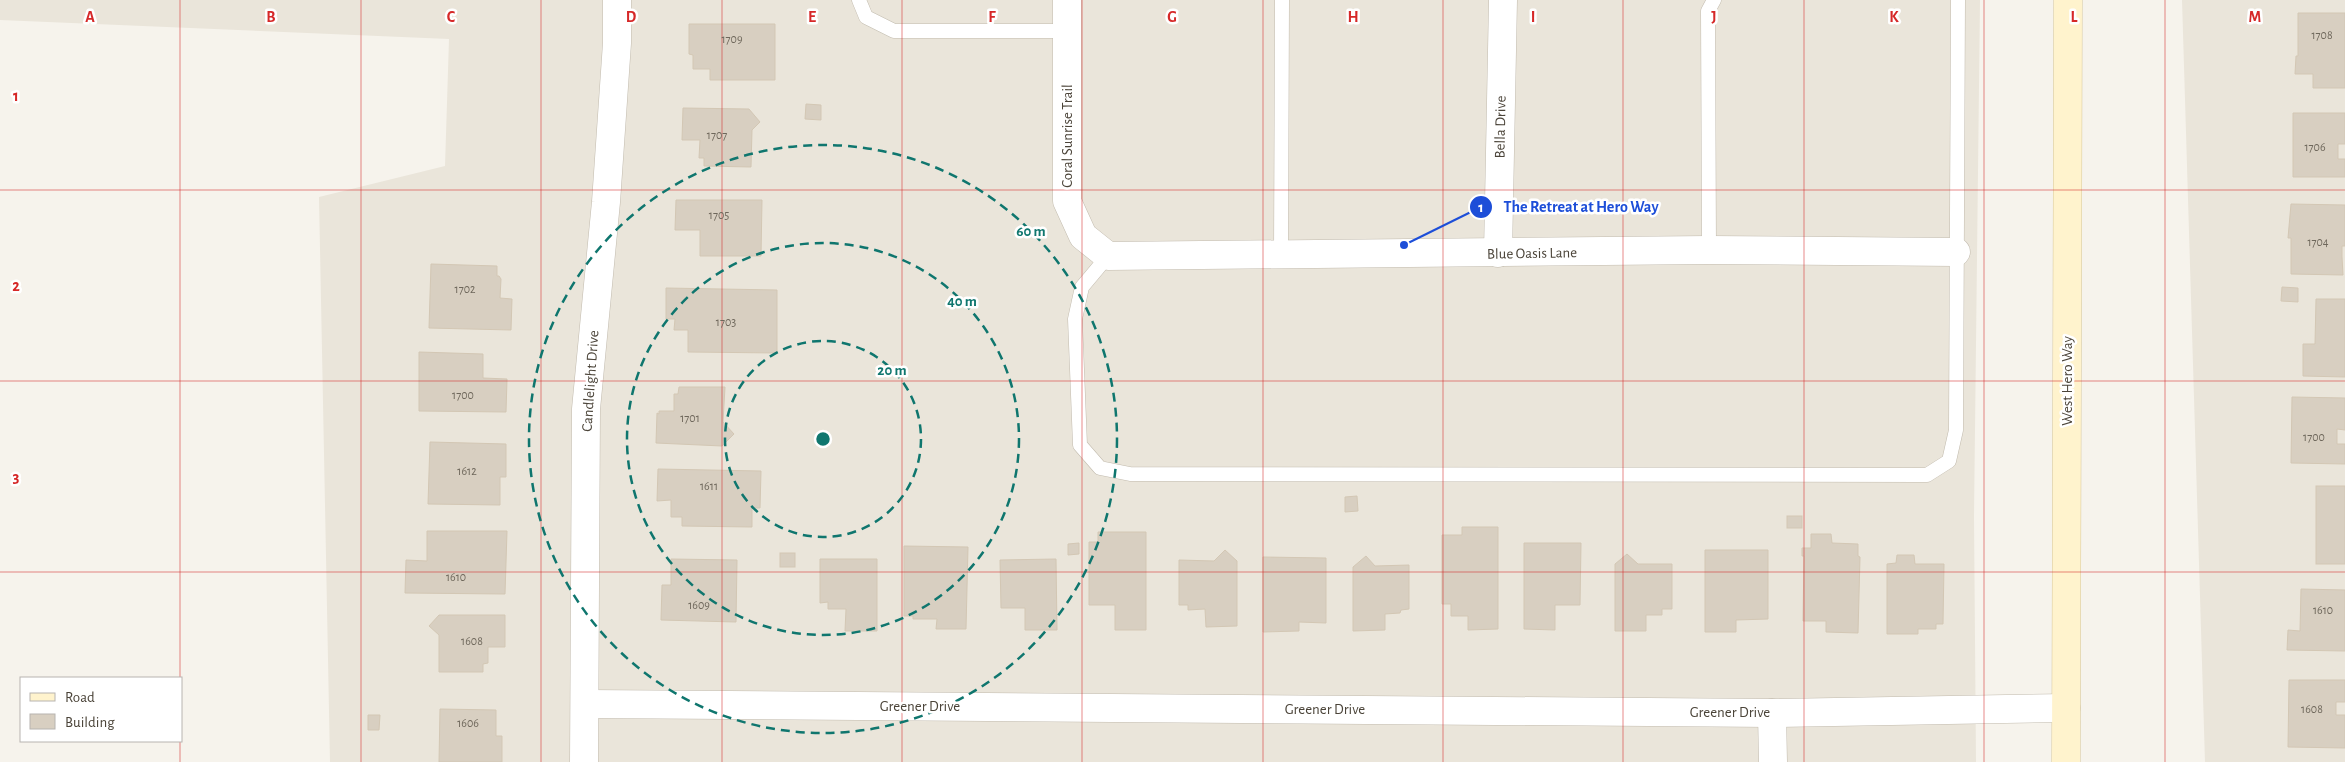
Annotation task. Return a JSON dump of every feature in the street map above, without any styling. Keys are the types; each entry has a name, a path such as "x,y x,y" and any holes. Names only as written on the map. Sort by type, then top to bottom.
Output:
{"main road":[{"name":"West Hero Way","path":"2066,762 2068,0"}],"street":[{"name":"Candlelight Drive","path":"584,762 586,409 606,202 617,43 617,0"},
{"name":"Coral Sunrise Trail","path":"1067,0 1067,201 1083,236 1108,256"},
{"name":"Bella Drive","path":"1498,253 1503,0"},
{"name":"Blue Oasis Lane","path":"1108,256 1709,250 1956,252"},
{"name":"Greener Drive","path":"585,704 1772,713 2066,708"},
{"path":"1772,713 1773,762"}],"lane":[{"path":"859,0 866,17 894,31 1067,31"},
{"path":"1281,255 1282,0"},
{"path":"1709,250 1708,11 1714,0"},
{"path":"1108,256 1082,287 1075,319 1080,445 1100,468 1130,474 1927,475 1949,461 1956,430 1958,0"}],"shaded area":[{"path":"0,0 1980,0 1974,517 1976,762 330,762 319,197 445,166 449,39 0,20"},
{"path":"2182,0 2345,0 2345,762 2205,762"}],"building":[{"path":"2298,13 2345,13 2345,88 2313,88 2313,74 2295,74 2296,56 2298,56"},
{"path":"689,24 775,24 775,80 710,80 710,69 693,69 693,55 689,54"},
{"path":"806,104 821,105 821,120 805,119"},
{"path":"683,108 749,109 760,122 752,130 751,167 704,166 704,158 699,158 700,140 682,140"},
{"path":"2293,113 2345,113 2345,144 2338,144 2338,159 2345,159 2345,177 2293,177"},
{"path":"676,200 762,200 761,256 700,256 700,230 675,230"},
{"path":"2291,204 2345,205 2345,246 2342,246 2343,275 2291,274 2291,238 2288,238"},
{"path":"431,264 497,266 497,276 501,279 500,298 512,299 511,330 429,328"},
{"path":"2282,287 2298,288 2298,302 2281,301"},
{"path":"666,288 777,290 777,353 688,352 688,330 674,330 675,319 666,319"},
{"path":"2316,299 2345,299 2345,377 2303,376 2303,344 2315,344"},
{"path":"419,352 483,354 483,378 507,379 506,412 419,411"},
{"path":"679,387 725,387 723,422 734,434 722,446 656,443 657,413 659,414 659,411 674,411 674,394 678,394"},
{"path":"2292,397 2345,398 2345,430 2337,429 2337,444 2345,444 2345,464 2291,463"},
{"path":"430,442 506,444 506,477 500,477 500,505 428,504"},
{"path":"658,469 761,471 760,508 752,508 752,527 682,526 682,517 671,517 671,500 657,501"},
{"path":"2316,486 2345,486 2345,564 2316,564"},
{"path":"1357,496 1358,511 1345,512 1345,497"},
{"path":"1787,516 1802,516 1802,528 1787,528"},
{"path":"1462,527 1498,527 1498,629 1468,630 1468,616 1451,616 1451,604 1442,604 1442,535 1462,535"},
{"path":"427,531 507,531 505,594 405,593 406,560 427,561"},
{"path":"1098,532 1146,532 1146,630 1115,630 1115,605 1089,605 1089,542 1098,542"},
{"path":"1811,534 1831,534 1832,543 1858,544 1858,556 1860,557 1858,633 1826,632 1826,621 1803,621 1804,556 1802,556 1802,548 1811,548"},
{"path":"1079,543 1079,554 1068,555 1068,544"},
{"path":"1524,543 1581,543 1580,605 1555,605 1555,630 1524,629"},
{"path":"904,546 968,547 966,629 936,629 937,619 913,619 913,616 904,616"},
{"path":"1225,550 1237,561 1237,626 1206,627 1205,609 1188,610 1188,605 1179,605 1179,560 1214,561"},
{"path":"1705,550 1768,550 1768,619 1736,620 1736,632 1705,632"},
{"path":"780,553 795,553 795,567 780,567"},
{"path":"1627,554 1638,564 1672,564 1672,609 1662,609 1662,615 1646,615 1646,631 1615,631 1615,564"},
{"path":"1897,555 1914,555 1915,564 1944,564 1943,624 1936,624 1936,629 1918,629 1918,634 1887,634 1887,564 1896,563"},
{"path":"1366,556 1375,566 1409,565 1409,609 1401,610 1400,613 1385,614 1385,630 1353,631 1353,567"},
{"path":"1263,557 1326,558 1326,623 1299,622 1299,631 1263,632"},
{"path":"671,559 737,560 736,622 661,620 662,585 671,585"},
{"path":"820,559 877,559 877,631 845,631 846,609 828,609 828,602 820,603"},
{"path":"1056,559 1057,630 1025,630 1025,608 1001,608 1000,560"},
{"path":"2301,589 2345,590 2345,651 2287,650 2288,630 2300,631"},
{"path":"439,615 505,615 505,647 488,647 488,663 483,664 483,672 439,672 439,635 429,626"},
{"path":"2289,680 2345,680 2345,702 2336,702 2336,715 2345,715 2345,748 2288,747"},
{"path":"440,709 496,710 496,736 502,736 502,762 439,762"},
{"path":"368,715 380,715 379,730 368,730"}],"place":[{"name":"The Retreat at Hero Way","path":"1404,245"}]}
